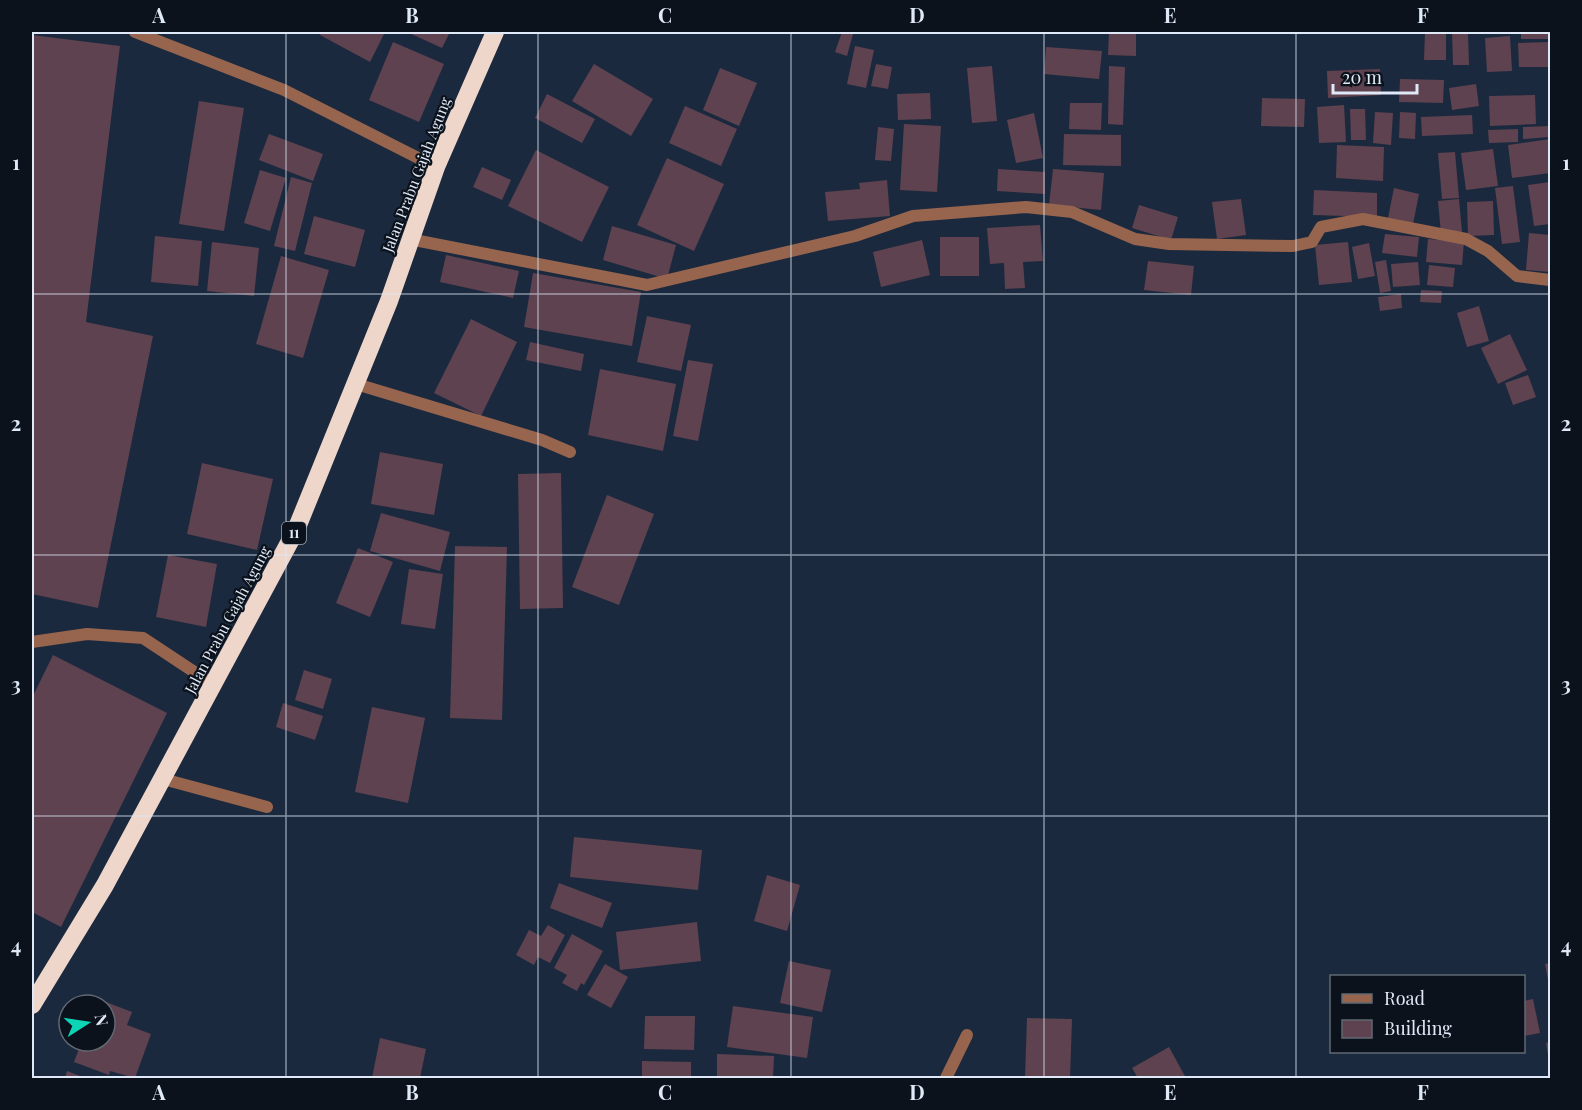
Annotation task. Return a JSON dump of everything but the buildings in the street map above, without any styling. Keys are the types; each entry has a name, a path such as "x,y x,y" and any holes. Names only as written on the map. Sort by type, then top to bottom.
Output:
{"highway":[{"name":"Jalan Prabu Gajah Agung","path":"32,1005 105,885 296,530 389,301 436,167 495,32"}],"street":[{"path":"135,32 284,90 436,167"},
{"path":"409,239 647,285 855,236 913,216 1026,207 1072,212 1135,239 1169,244 1293,246 1312,242 1321,227 1362,219 1466,239 1488,250 1517,276 1551,280"},
{"path":"356,384 542,440 570,452"},
{"path":"32,642 87,634 143,638 214,685"},
{"path":"163,778 267,807"},
{"path":"946,1078 967,1035"}]}
